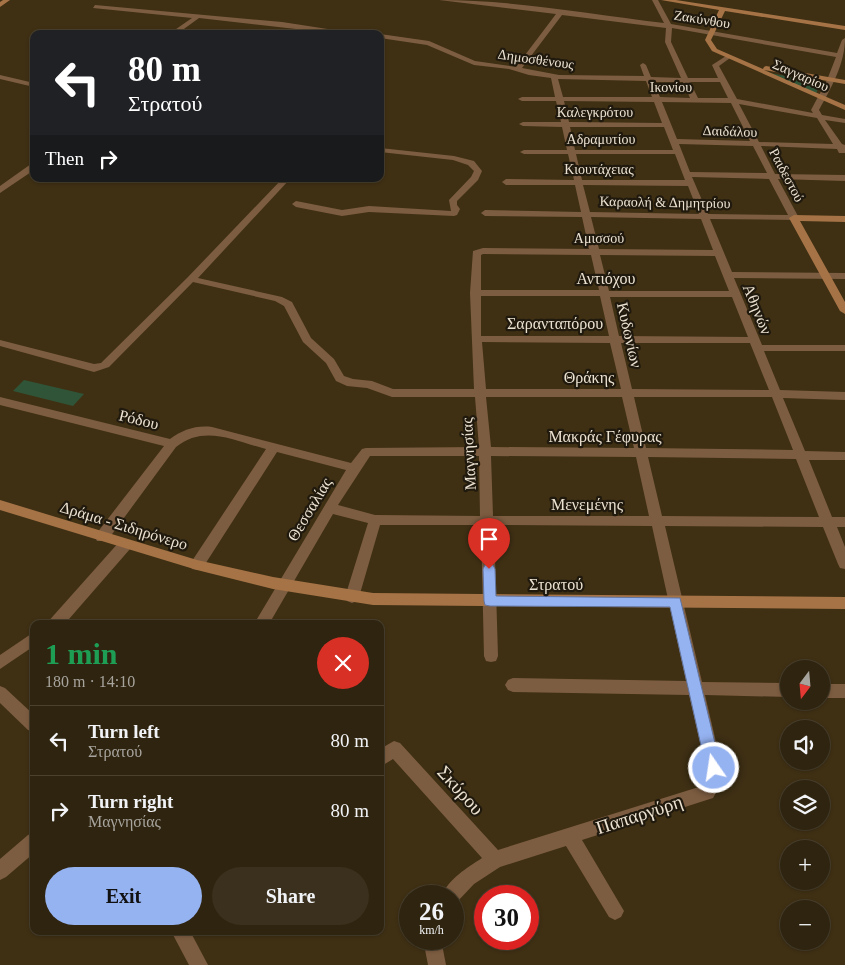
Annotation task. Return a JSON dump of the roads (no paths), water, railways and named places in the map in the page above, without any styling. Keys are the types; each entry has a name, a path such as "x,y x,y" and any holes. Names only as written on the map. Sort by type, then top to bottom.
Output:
{"street":[{"path":"0,5 7,0"},
{"name":"Ζακύνθου","path":"442,0 669,26 839,55"},
{"path":"655,0 669,26 668,42 695,100"},
{"path":"664,0 845,28"},
{"path":"94,7 315,30"},
{"path":"723,9 708,40 711,47 728,58 746,65 845,82"},
{"path":"518,69 560,13"},
{"path":"178,30 197,17"},
{"name":"Δημοσθένους","path":"384,37 426,42 469,61 518,69 530,73 554,76 723,80"},
{"path":"845,40 831,80 816,109 842,147 845,156"},
{"name":"Ραιδεστού","path":"728,58 715,64 794,218 845,311"},
{"name":"Αθηνών","path":"643,65 845,564"},
{"name":"Σαγγαρίου","path":"746,65 845,108"},
{"name":"Κυδωνίων","path":"554,76 675,602"},
{"path":"0,77 30,84"},
{"name":"Ικονίου","path":"522,99 733,101 845,121"},
{"name":"Καλεγκρότου","path":"523,124 667,124"},
{"name":"Δαιδάλου","path":"674,141 842,147"},
{"path":"296,204 342,213 369,209 454,213 456,209 453,206 454,200 478,171 471,163 454,158 384,150"},
{"name":"Αδραμυτίου","path":"524,152 678,152"},
{"path":"0,190 30,169"},
{"name":"Κιουτάχειας","path":"506,182 578,182 773,176 845,178"},
{"path":"0,343 94,368 105,365 191,279 283,182"},
{"name":"Καραολή & Δημητρίου","path":"485,213 845,219"},
{"name":"Αμισσού","path":"478,252 719,252"},
{"name":"Μαγνησίας","path":"478,252 475,255 476,339 485,451 491,656"},
{"path":"728,275 845,276"},
{"name":"Θράκης","path":"191,279 278,299 288,304 307,340 330,361 340,378 351,383 368,384 392,393 627,393 845,396"},
{"name":"Αντιόχου","path":"475,293 736,294"},
{"name":"Σαρανταπόρου","path":"476,339 615,340 845,348"},
{"name":"Ρόδου","path":"0,401 172,444 182,437 202,430 212,430 354,468"},
{"path":"102,537 172,444"},
{"path":"197,566 274,447"},
{"name":"Μακράς Γέφυρας","path":"366,452 784,453 845,456"},
{"name":"Θεσσαλίας","path":"263,620 354,468 366,452"},
{"name":"Δράμα - Σιδηρόνερο","path":"0,505 197,566 239,576"},
{"name":"Μενεμένης","path":"330,508 375,520 845,522"},
{"path":"352,597 375,520"},
{"path":"58,620 125,544"},
{"name":"Στρατού","path":"239,576 352,597 403,601 845,603"},
{"name":"Παπαργύρη","path":"461,885 468,878 496,860 707,792 712,788 714,768 675,602"},
{"path":"0,663 30,641"},
{"path":"512,685 780,690"},
{"path":"830,691 845,691"},
{"path":"0,693 30,721"},
{"name":"Σκύρου","path":"384,756 394,748 496,860"},
{"path":"570,836 615,911"},
{"path":"0,871 30,844"},
{"path":"182,935 199,965"},
{"path":"434,950 437,965"}]}
